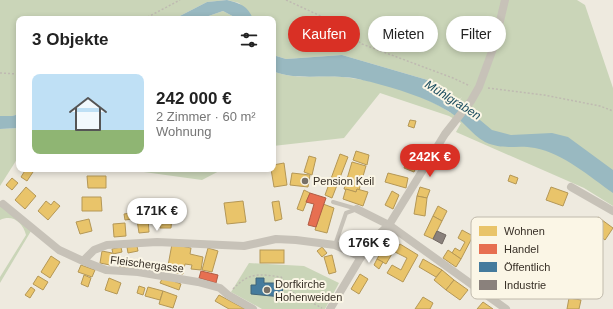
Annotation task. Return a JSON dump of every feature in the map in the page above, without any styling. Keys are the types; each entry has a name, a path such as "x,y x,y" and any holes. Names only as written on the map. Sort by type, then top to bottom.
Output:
{"street":[{"path":"329,309 361,257 376,237 389,225 455,120 471,101 477,90 494,46 505,0"},
{"path":"571,187 613,211"},
{"name":"Fleischergasse","path":"2,202 59,250 83,261 106,270 138,272 198,282 220,288 228,295 253,309"},
{"path":"357,209 389,225 471,284"},
{"path":"83,261 94,250 107,245 169,242 244,246 276,240 296,240 335,245 361,257"},
{"path":"492,299 506,309"}],"lane":[{"path":"333,202 357,209"},
{"path":"335,245 346,213 357,209"}],"path":[{"path":"150,16 180,0"},
{"path":"286,0 325,18 362,44 453,78 477,90 484,88 495,88 544,95 600,106 613,111"},
{"path":"0,73 16,74"},
{"path":"228,295 243,279 257,275 270,275 281,277 292,292 329,309"}],"green space":[{"path":"0,0 227,0 207,2 180,16 16,16 16,115 0,116"},
{"path":"227,0 577,0 585,5 613,88 613,206 584,188 456,132 461,123 449,116 380,93 344,138 276,146 276,72 299,77 334,76 370,81 413,94 440,106 451,113 462,97 458,101 431,81 342,55 286,59 276,56 276,16 250,16 239,3"},
{"path":"223,11 232,16 209,16"},
{"path":"16,128 16,161 0,186 0,129"},
{"path":"144,172 217,172 202,180"},
{"path":"0,204 31,231 0,283 0,277 26,235 20,223 17,221 9,218 0,220"},
{"path":"249,263 304,266 339,283 325,309 262,309 231,292"}],"water":[{"path":"227,0 236,2 246,8 252,16 232,16 223,11 209,16 180,16 207,2"},
{"name":"Mühlgraben","path":"342,55 431,81 453,96 492,130 511,135 552,133 568,137 613,170 613,193 576,166 556,155 535,148 505,147 492,145 485,142 475,135 453,114 439,106 411,94 353,78 281,74 276,72 276,56 286,59"},
{"path":"16,115 16,128 0,129 0,116"}],"building: Wohnen":[{"path":"410,120 416,121 414,128 408,126"},
{"path":"356,151 369,155 367,165 353,160"},
{"path":"340,154 348,157 332,198 325,195"},
{"path":"309,156 316,158 312,175 304,172"},
{"path":"409,156 419,161 414,172 404,168"},
{"path":"352,162 366,166 359,190 357,189 356,192 344,189"},
{"path":"284,163 287,185 274,187 272,172 276,172 276,164"},
{"path":"24,172 33,172 27,181 21,177"},
{"path":"292,173 310,175 308,187 290,185"},
{"path":"388,173 408,178 406,188 385,182"},
{"path":"510,175 518,178 516,184 508,181"},
{"path":"87,176 106,176 106,188 88,188"},
{"path":"12,178 18,183 12,190 6,185"},
{"path":"26,187 36,196 25,209 15,200"},
{"path":"420,187 430,190 427,198 417,196"},
{"path":"551,187 568,193 563,206 546,200"},
{"path":"346,189 356,192 357,189 368,192 363,206 343,199"},
{"path":"304,190 310,193 303,211 297,209"},
{"path":"392,191 399,195 393,209 385,205"},
{"path":"417,196 427,198 425,216 414,214"},
{"path":"82,197 101,197 102,211 82,211"},
{"path":"46,201 51,205 54,201 60,206 48,220 38,211"},
{"path":"243,201 246,222 227,224 224,203"},
{"path":"279,201 282,219 275,221 272,202"},
{"path":"323,204 334,208 327,233 315,230"},
{"path":"438,206 447,211 442,221 433,216"},
{"path":"131,213 132,219 125,220 124,214"},
{"path":"160,216 172,216 171,228 160,228"},
{"path":"433,216 442,221 433,239 424,235"},
{"path":"89,219 92,231 80,234 76,222"},
{"path":"148,219 149,232 139,233 137,220"},
{"path":"603,221 613,228 605,240 603,238"},
{"path":"125,223 126,236 114,237 113,224"},
{"path":"462,230 471,235 471,240 461,259 452,253 455,248 460,251 465,242 458,238"},
{"path":"383,239 396,247 386,264 377,259 385,245 381,243"},
{"path":"172,244 191,248 190,254 203,257 201,270 191,269 192,265 185,264 183,274 167,271"},
{"path":"400,244 418,255 403,282 387,273 392,265 401,270 407,258 395,252"},
{"path":"137,246 138,251 128,253 127,247"},
{"path":"121,247 122,252 113,254 112,249"},
{"path":"322,247 327,253 322,257 317,251"},
{"path":"208,248 218,251 212,272 202,270"},
{"path":"260,250 284,250 284,263 260,263"},
{"path":"448,250 461,259 456,267 443,258"},
{"path":"102,251 112,253 110,265 100,263"},
{"path":"332,255 336,272 329,274 324,257"},
{"path":"51,256 60,262 50,278 41,272"},
{"path":"121,259 139,261 138,269 120,267"},
{"path":"377,259 383,262 379,269 374,265"},
{"path":"423,259 442,270 436,277 419,267"},
{"path":"81,265 95,270 92,277 78,272"},
{"path":"442,270 454,280 446,290 434,280"},
{"path":"360,274 368,279 359,294 351,289"},
{"path":"84,275 91,278 88,287 81,284"},
{"path":"38,276 48,282 43,290 33,284"},
{"path":"163,277 181,284 179,290 160,283"},
{"path":"109,278 121,283 117,294 105,290"},
{"path":"454,280 468,290 460,300 446,290"},
{"path":"139,286 145,288 143,295 137,293"},
{"path":"31,287 35,290 30,298 25,295"},
{"path":"148,287 163,291 160,300 145,296"},
{"path":"163,291 177,296 173,308 159,304"},
{"path":"219,295 245,309 229,309 215,301"},
{"path":"423,297 433,303 430,309 415,309"},
{"path":"569,299 581,300 579,309 567,309"},
{"path":"483,302 493,309 477,309"}],"building: Handel":[{"path":"310,193 326,198 316,227 308,225 314,204 306,202"},
{"path":"201,271 218,275 216,283 199,278"}],"building: Öffentlich":[{"name":"Dorfkirche Hohenweiden","path":"256,278 264,278 264,283 283,283 282,297 251,294 251,285 256,285"}],"building: Industrie":[{"path":"437,231 446,235 442,244 433,239"}],"place":[{"name":"Pension Keil","path":"305,181"},
{"name":"Dorfkirche Hohenweiden","path":"267,290"}]}
